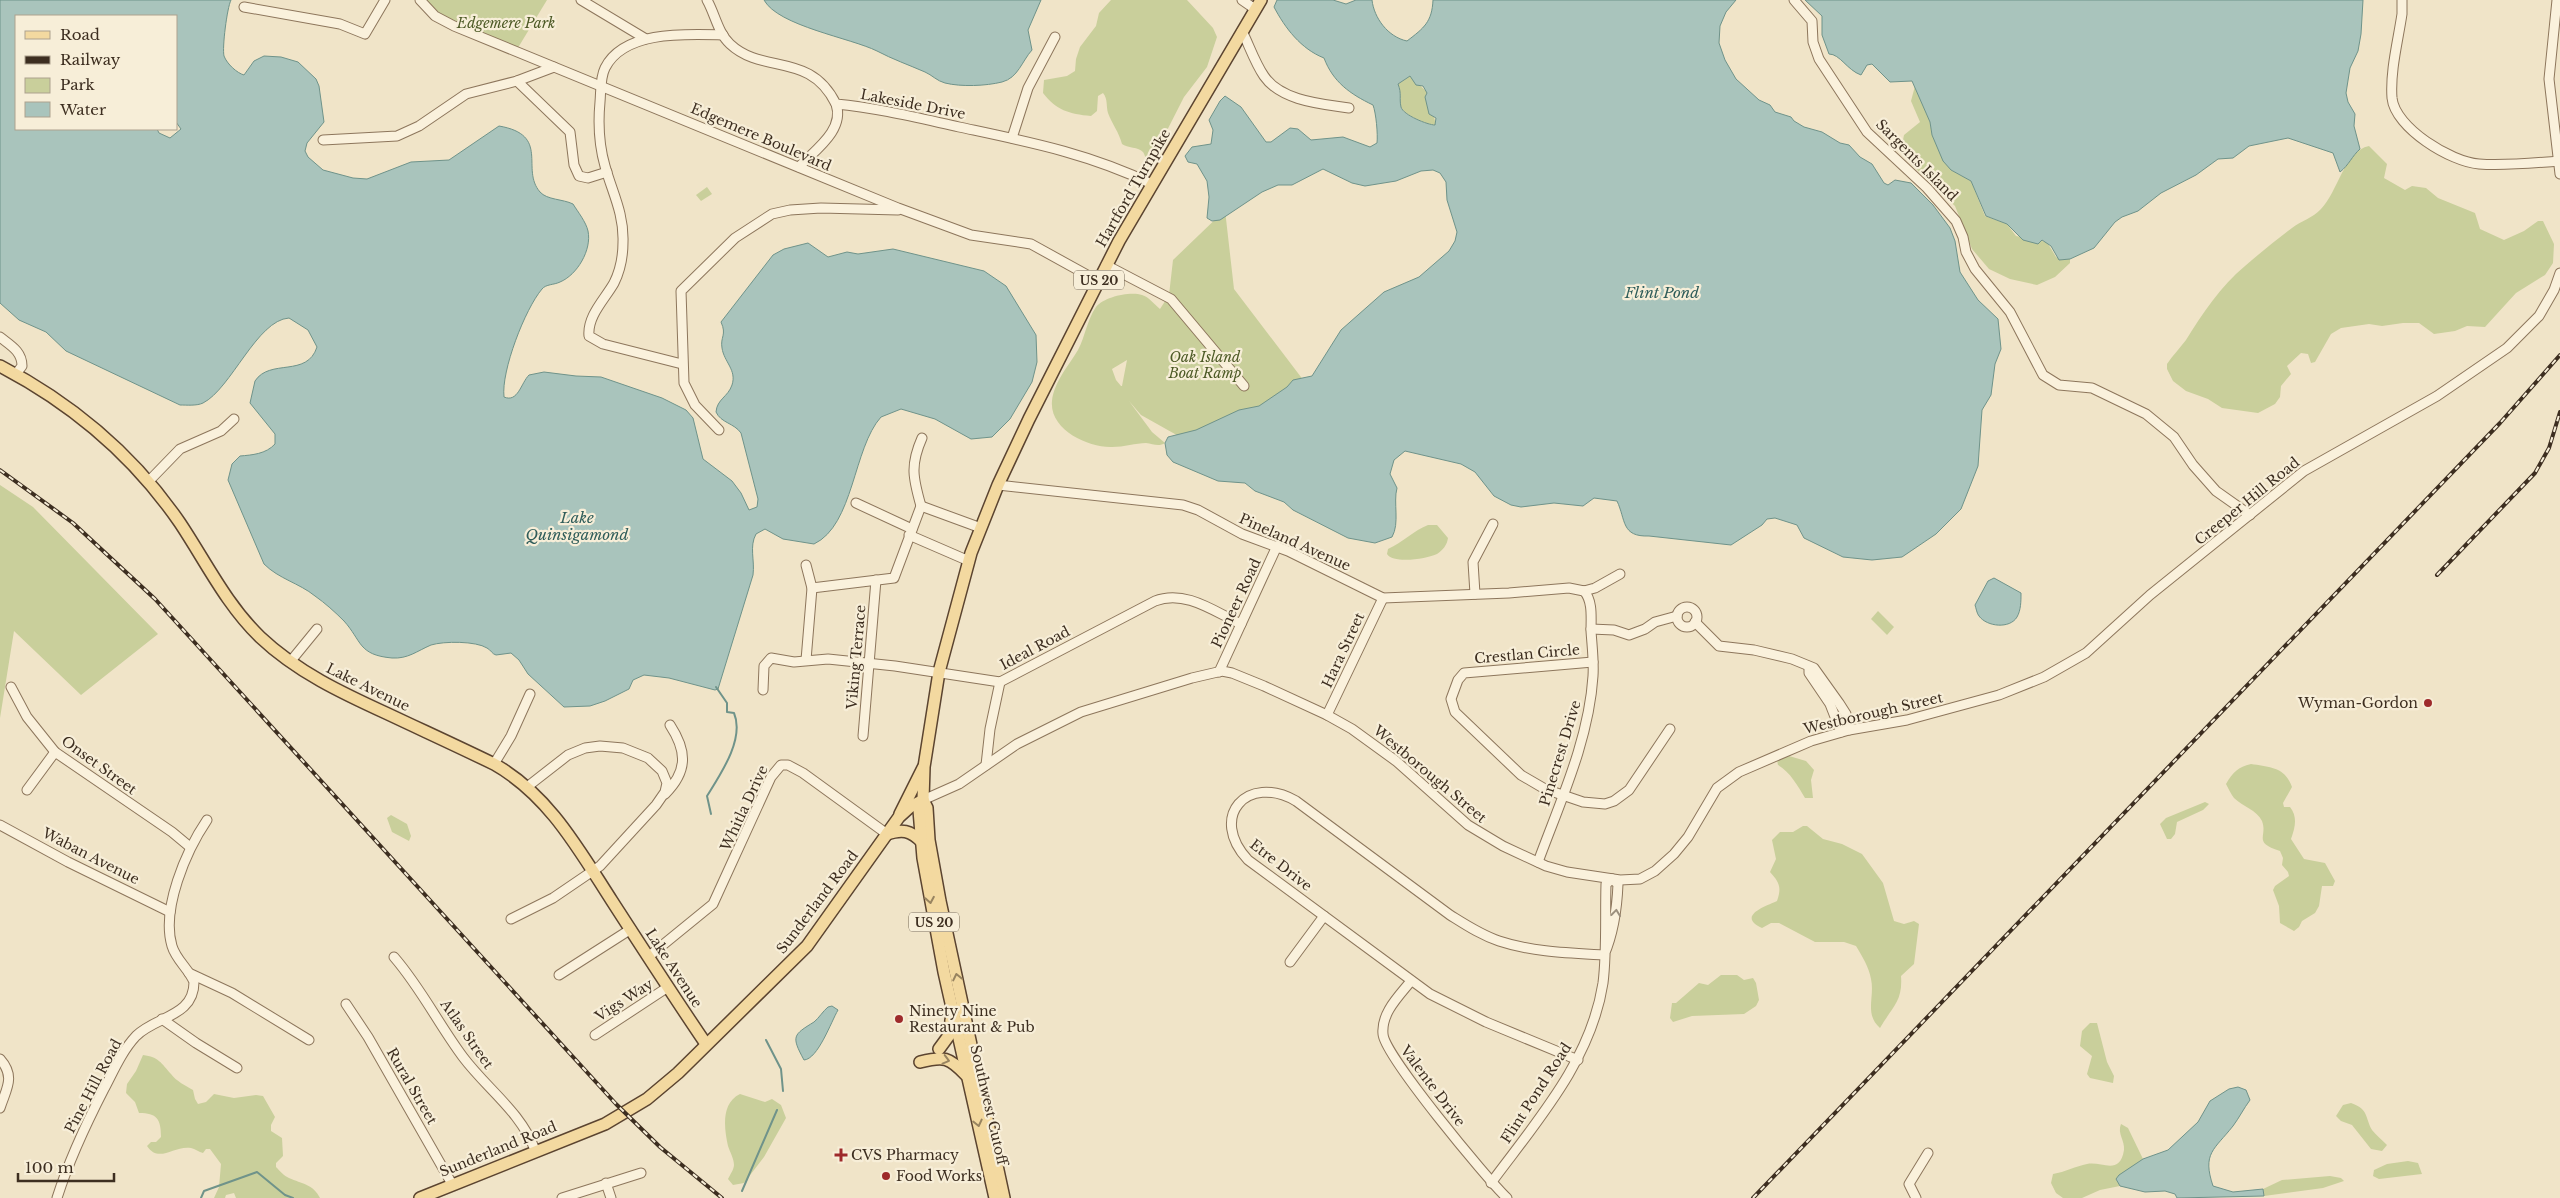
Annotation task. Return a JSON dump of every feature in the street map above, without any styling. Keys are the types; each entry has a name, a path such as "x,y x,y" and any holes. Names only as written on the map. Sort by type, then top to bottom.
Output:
{"main road":[{"name":"Hartford Turnpike","path":"969,561 998,485 1098,281 1152,184 1258,5"},
{"name":"Lake Avenue","path":"0,366 16,374 78,415 112,445 148,482 178,520 232,606 260,637 290,662 330,687 494,764 527,787 566,830 706,1044"},
{"name":"US 20","path":"923,800 924,767 939,672 969,561"},
{"path":"899,817 924,767"},
{"name":"Sunderland Road","path":"420,1198 535,1150 605,1124 633,1109 665,1085 807,946 899,817 910,807 923,800"},
{"name":"Southwest Cutoff","path":"923,800 919,810 925,874 946,981 995,1198"},
{"name":"Southwest Cutoff","path":"923,800 927,808 929,840 940,901 1004,1198"},
{"path":"887,834 904,830 912,833 922,842"},
{"path":"939,1048 947,1040 951,1025 946,981"},
{"path":"920,1062 941,1057 947,1058 967,1075"}],"street":[{"path":"244,7 340,24 365,34 385,0"},
{"name":"Edgemere Boulevard","path":"420,0 430,12 446,23 903,210 970,235 1031,244 1098,281"},
{"path":"581,0 646,39"},
{"path":"707,0 723,34 733,46 750,55 792,66 813,76 824,85 836,104 839,114 836,125 799,167"},
{"path":"1242,0 1258,5"},
{"name":"Sargents Island","path":"1794,0 1812,21 1813,42 1818,59 1867,132 1927,188 1956,221 1963,237 1966,252 1975,269 2010,312 2043,375 2059,385 2092,388 2146,414 2174,438 2193,465 2216,491 2250,515"},
{"path":"2402,0 2392,99 2402,120 2413,132 2453,156 2479,164 2559,161"},
{"path":"2557,0 2549,77 2560,174"},
{"path":"1242,31 1265,77 1280,91 1312,101 1349,108"},
{"path":"682,364 603,344 589,336 597,310 616,278 623,251 622,215 607,172 600,134 602,77 606,67 615,56 626,48 646,39 659,36 723,34"},
{"path":"1012,138 1028,88 1055,37"},
{"path":"323,140 397,136 419,126 466,94 517,81 554,67"},
{"path":"517,81 570,132 574,165 579,176 588,178 607,172"},
{"name":"Lakeside Drive","path":"836,104 876,108 1087,156 1152,184"},
{"path":"720,430 691,400 684,383 680,291 727,244 748,228 772,214 790,210 903,210"},
{"path":"1106,266 1165,295 1179,308 1244,386"},
{"name":"Creeper Hill Road","path":"1955,708 2025,686 2086,653 2150,595 2304,471 2437,396 2506,348 2539,316 2554,290 2560,273"},
{"path":"0,337 15,349 21,358 22,366 16,374"},
{"path":"148,482 180,449 221,430 234,419"},
{"path":"812,588 894,578 921,506 913,474 913,462 922,438"},
{"name":"Pineland Avenue","path":"998,485 1021,489 1054,490 1183,505 1198,510 1242,534 1277,546 1383,598 1569,588 1584,591"},
{"path":"856,503 969,561"},
{"path":"921,506 981,528"},
{"path":"1475,594 1473,562 1493,524"},
{"name":"Pioneer Road","path":"1219,672 1277,546"},
{"path":"806,565 812,588 806,660"},
{"path":"1584,591 1595,588 1620,574"},
{"name":"Viking Terrace","path":"863,736 876,580"},
{"name":"Pinecrest Drive","path":"1538,862 1563,794 1588,712 1594,662 1589,597 1584,591"},
{"name":"Ideal Road","path":"763,690 763,674 768,659 794,662 828,659 939,672 1000,682 1161,598 1177,597 1193,601 1241,624"},
{"name":"Hara Street","path":"1327,715 1383,598"},
{"path":"1591,629 1614,630 1629,635 1645,629 1655,622 1677,616 1682,608 1690,608 1696,612 1695,622 1690,626 1684,626 1679,622 1677,616"},
{"path":"1695,622 1719,646 1754,650 1792,659 1809,667 1809,673 1845,731"},
{"path":"290,662 317,629"},
{"name":"Crestlan Circle","path":"1563,794 1536,784 1513,768 1455,712 1451,699 1458,680 1464,673 1594,662"},
{"name":"Westborough Street","path":"923,800 959,784 1017,744 1081,712 1219,672 1232,673 1327,715 1380,748 1480,834 1538,862 1567,872 1612,879 1640,878 1667,861 1688,837 1717,788 1734,775 1790,748 1845,731 1955,708"},
{"path":"986,765 990,729 1000,682"},
{"name":"Onset Street","path":"11,687 27,717 55,752 172,832 190,847"},
{"path":"494,764 511,736 530,694"},
{"path":"661,797 679,776 682,762 682,744 670,724"},
{"path":"1563,794 1596,804 1614,801 1633,786 1670,729"},
{"path":"511,919 553,898 600,866 665,792 666,779 653,762 633,751 608,746 585,748 568,755 527,787"},
{"path":"27,790 55,752"},
{"name":"Whitla Drive","path":"648,957 713,904 771,777 781,765 788,765 803,773 887,834"},
{"name":"Etre Drive","path":"1578,1060 1473,1016 1430,994 1411,981 1248,860 1236,845 1231,831 1230,820 1238,806 1248,795 1270,791 1283,794 1296,801 1450,915 1498,941 1528,947 1604,954"},
{"name":"Pine Hill Road","path":"57,1198 66,1170 122,1054 139,1034 162,1018 180,1012 189,1002 194,987 189,973 172,946 170,912 172,897 190,847 207,820"},
{"name":"Waban Avenue","path":"0,825 68,862 170,912"},
{"name":"Flint Pond Road","path":"1492,1183 1540,1117 1578,1060 1593,1022 1603,982 1604,954 1611,939 1616,914 1618,884 1612,879"},
{"path":"1290,962 1324,916"},
{"path":"559,975 631,929"},
{"name":"Atlas Street","path":"394,957 413,980 464,1058 526,1129 535,1150"},
{"path":"189,973 232,993 309,1040"},
{"name":"Valente Drive","path":"1411,981 1387,1014 1383,1030 1384,1039 1395,1059 1492,1183 1507,1198"},
{"name":"Vigs Way","path":"596,1035 668,987"},
{"name":"Rural Street","path":"346,1004 368,1037 452,1184"},
{"path":"162,1018 237,1068"},
{"path":"0,1059 9,1071 10,1082 0,1108"},
{"path":"1916,1198 1909,1184 1928,1153"},
{"path":"562,1198 640,1173"},
{"path":"606,1183 611,1198"}],"green space":[{"name":"Edgemere Park","path":"420,0 547,0 516,51 454,26"},
{"path":"1111,0 1187,0 1213,28 1217,37 1207,67 1184,97 1154,156 1148,160 1141,150 1122,144 1108,113 1103,93 1098,96 1097,111 1091,116 1064,110 1048,99 1043,93 1044,80 1067,76 1075,71 1080,47 1096,26 1099,13"},
{"path":"1410,76 1428,93 1436,125 1417,119 1401,107 1398,84"},
{"path":"1915,86 1930,122 1932,135 1951,170 1971,181 1985,216 2007,224 2016,236 2047,242 2056,257 2062,260 2070,257 2070,263 2055,277 2037,285 2010,279 1989,269 1972,249 1955,206 1911,164 1903,140 1904,135 1920,122 1911,101"},
{"path":"2369,146 2387,164 2384,178 2405,190 2412,186 2426,188 2438,198 2475,213 2480,229 2504,240 2524,231 2538,221 2543,221 2554,244 2553,263 2545,275 2516,293 2485,327 2467,326 2455,331 2434,334 2419,323 2382,326 2369,324 2341,328 2331,334 2315,362 2311,363 2308,354 2301,353 2287,366 2291,374 2281,386 2280,397 2275,404 2258,413 2222,408 2208,399 2186,391 2173,381 2167,369 2167,364 2220,291 2236,274 2268,247 2318,212 2327,202 2353,156 2360,149"},
{"path":"707,187 712,194 701,201 696,195"},
{"name":"Oak Island Boat Ramp","path":"1225,210 1234,289 1307,385 1269,406 1182,438 1141,415 1129,401 1152,432 1165,443 1160,445 1146,443 1116,447 1082,441 1064,429 1057,421 1052,401 1062,374 1083,340 1093,312 1105,300 1131,294 1145,296 1160,309 1169,295 1173,260","holes":["1127,360 1122,386 1116,380 1112,369"]},
{"path":"0,485 33,507 158,634 81,695 14,631 0,718"},
{"path":"1428,525 1437,525 1448,538 1447,543 1437,554 1426,558 1403,560 1390,557 1387,554 1388,549"},
{"path":"1878,611 1894,627 1887,635 1871,619"},
{"path":"1789,756 1806,761 1814,770 1811,780 1813,798 1805,798 1790,775 1778,765 1777,760"},
{"path":"2251,764 2276,769 2289,780 2292,787 2283,803 2284,807 2290,807 2293,811 2295,819 2295,827 2291,839 2304,859 2325,863 2335,881 2333,886 2322,886 2319,906 2315,913 2302,921 2294,931 2280,923 2279,906 2273,890 2275,886 2289,876 2282,865 2283,858 2280,851 2266,845 2263,839 2263,827 2260,817 2234,798 2226,784 2236,771"},
{"path":"2205,802 2209,804 2203,810 2177,822 2175,834 2171,839 2167,839 2160,824 2166,818"},
{"path":"391,815 407,824 411,836 409,841 392,832 387,818"},
{"path":"1803,826 1807,826 1823,839 1842,844 1862,854 1883,883 1894,921 1904,924 1914,921 1919,924 1914,964 1901,976 1900,992 1896,1004 1880,1028 1872,1017 1870,975 1856,946 1844,942 1815,942 1779,923 1771,923 1762,928 1755,924 1752,919 1756,912 1777,901 1779,896 1779,885 1770,872 1776,859 1772,840 1780,832 1793,832"},
{"path":"1721,975 1737,975 1744,980 1753,978 1756,983 1759,1000 1756,1006 1744,1014 1692,1016 1673,1022 1670,1018 1672,1003 1676,1003 1699,983 1708,985"},
{"path":"2090,1023 2097,1023 2107,1062 2114,1076 2113,1083 2090,1078 2087,1074 2092,1056 2080,1046 2082,1031"},
{"path":"143,1055 156,1059 176,1079 193,1090 198,1104 206,1102 214,1094 234,1098 263,1096 275,1117 271,1125 271,1131 282,1138 283,1156 276,1163 276,1167 287,1177 311,1187 320,1198 236,1198 234,1193 226,1195 225,1198 214,1198 219,1187 221,1164 210,1149 206,1149 203,1153 191,1148 162,1154 152,1151 147,1146 151,1142 156,1142 161,1137 159,1121 150,1114 139,1113 135,1102 126,1093 127,1084 136,1071"},
{"path":"740,1094 765,1102 772,1099 781,1105 786,1118 764,1157 744,1183 733,1185 728,1179 734,1165 728,1146 725,1117 730,1103"},
{"path":"2351,1103 2364,1111 2372,1130 2387,1145 2382,1151 2371,1149 2352,1125 2341,1121 2336,1116 2343,1105"},
{"path":"2121,1124 2128,1128 2143,1159 2116,1179 2120,1186 2100,1190 2082,1198 2063,1198 2056,1193 2051,1183 2053,1174 2087,1164 2110,1166 2119,1163 2124,1150 2120,1131"},
{"path":"2408,1161 2418,1163 2422,1174 2379,1179 2373,1176 2374,1170 2387,1164"},
{"path":"2330,1176 2341,1178 2344,1181 2323,1188 2264,1196 2263,1189 2282,1180"}],"water":[{"name":"Lake Quinsigamond","path":"0,0 231,0 226,19 224,56 232,68 244,75 254,61 264,56 281,57 298,62 316,79 319,86 324,122 307,143 305,151 308,157 323,170 353,178 367,179 411,162 449,160 499,126 515,130 525,137 530,145 532,154 532,173 540,192 547,197 573,204 586,224 589,238 582,261 572,274 558,283 544,287 528,311 510,357 506,372 504,397 509,398 516,395 529,375 544,372 601,377 662,398 686,410 693,418 703,459 732,481 741,493 749,510 757,507 758,499 741,433 721,419 716,412 718,404 730,389 733,380 732,370 723,353 721,322 773,255 784,249 808,243 828,257 847,252 858,254 893,249 984,271 1006,286 1036,335 1037,362 1032,382 1010,419 992,437 971,439 935,419 901,409 881,417 864,447 845,504 827,534 814,544 783,539 765,529 756,534 753,544 753,575 718,689 715,690 669,678 644,675 633,680 629,689 605,701 590,706 564,707 528,674 519,660 511,653 496,655 482,646 452,642 431,645 403,657 392,658 373,654 362,646 344,621 326,605 309,592 276,574 264,564 228,480 232,464 240,456 263,452 275,444 275,434 250,403 255,381 262,374 270,370 297,365 305,362 312,356 317,347 308,330 289,318 277,322 255,342 224,384 213,395 201,404 180,405 66,351 46,332 19,320 0,303"},
{"path":"764,0 1041,0 1028,30 1032,50 1016,73 1002,82 958,85 942,82 925,72 865,46 799,24 772,9"},
{"name":"Flint Pond","path":"1277,0 1333,0 1346,4 1356,0 1372,0 1373,7 1383,26 1400,39 1407,41 1426,24 1431,14 1433,0 1736,0 1726,12 1720,26 1719,43 1725,60 1736,79 1759,100 1770,105 1775,112 1791,117 1804,127 1822,132 1840,143 1849,145 1860,157 1872,164 1884,183 1888,185 1895,180 1911,183 1933,205 1950,228 1955,241 1960,272 1978,300 1998,319 2001,349 1995,364 1991,395 1982,410 1978,466 1961,509 1936,534 1902,557 1872,560 1843,557 1804,538 1797,525 1775,518 1767,519 1762,525 1731,545 1640,536 1633,534 1626,526 1617,501 1594,498 1583,506 1554,503 1521,507 1511,505 1494,496 1475,472 1461,464 1405,451 1394,460 1390,474 1397,488 1396,526 1392,537 1375,543 1348,538 1293,510 1284,502 1255,491 1245,483 1218,481 1173,462 1167,455 1165,443 1168,437 1196,430 1239,410 1259,406 1287,387 1293,380 1312,376 1341,330 1384,292 1419,277 1449,251 1455,241 1457,232 1447,200 1446,182 1440,173 1433,170 1421,171 1396,181 1365,186 1352,183 1323,169 1292,185 1278,185 1262,192 1220,220 1212,221 1207,218 1209,197 1207,181 1197,164 1188,162 1185,156 1192,147 1211,144 1213,130 1209,120 1225,96 1241,107 1266,142 1271,142 1290,128 1298,129 1311,140 1343,137 1370,147 1377,143 1373,105 1350,92 1337,81 1324,58 1308,49 1294,37 1274,7","holes":["1410,76 1416,85 1423,86 1427,93 1425,97 1429,114 1436,118 1435,125 1411,116 1401,107 1398,84"]},
{"path":"1805,0 2363,0 2358,51 2350,68 2346,93 2348,102 2355,114 2354,126 2360,149 2340,172 2333,153 2288,138 2249,146 2233,158 2218,159 2196,175 2161,193 2138,211 2122,217 2115,222 2094,248 2070,259 2059,260 2051,246 2042,240 2038,244 2023,240 2007,224 1986,216 1971,181 1951,170 1943,161 1932,135 1930,122 1912,81 1890,82 1872,64 1867,65 1861,75 1837,57 1829,54 1822,35 1822,16"},
{"path":"1994,578 2021,593 2017,617 2014,621 2004,625 1993,624 1983,620 1978,615 1975,605 1988,581"},
{"path":"832,1006 838,1010 824,1039 814,1053 804,1060 797,1046 796,1037 798,1033 816,1020 828,1007"},
{"path":"2238,1087 2246,1090 2250,1100 2233,1126 2215,1147 2209,1159 2210,1175 2213,1186 2233,1192 2263,1189 2264,1196 2177,1198 2175,1194 2165,1191 2145,1192 2120,1186 2116,1179 2119,1175 2143,1159 2168,1150 2198,1122 2210,1101 2229,1089"}],"waterway":[{"path":"711,814 707,796 730,756 734,745 737,723 734,713 727,712 727,703 716,687"},
{"path":"766,1040 781,1069 783,1091"},
{"path":"742,1191 777,1110"},
{"path":"201,1198 204,1191 257,1172 285,1195 293,1198"}],"railway":[{"path":"1753,1198 2500,423 2560,355"},
{"path":"2437,575 2535,473 2549,448 2560,412"},
{"path":"0,470 73,523 155,599 616,1104 660,1147 722,1198"}],"place":[{"name":"Wyman-Gordon","path":"2428,703"},
{"name":"Ninety Nine Restaurant & Pub","path":"899,1019"},
{"name":"CVS Pharmacy","path":"841,1155"},
{"name":"Food Works","path":"886,1176"}]}
